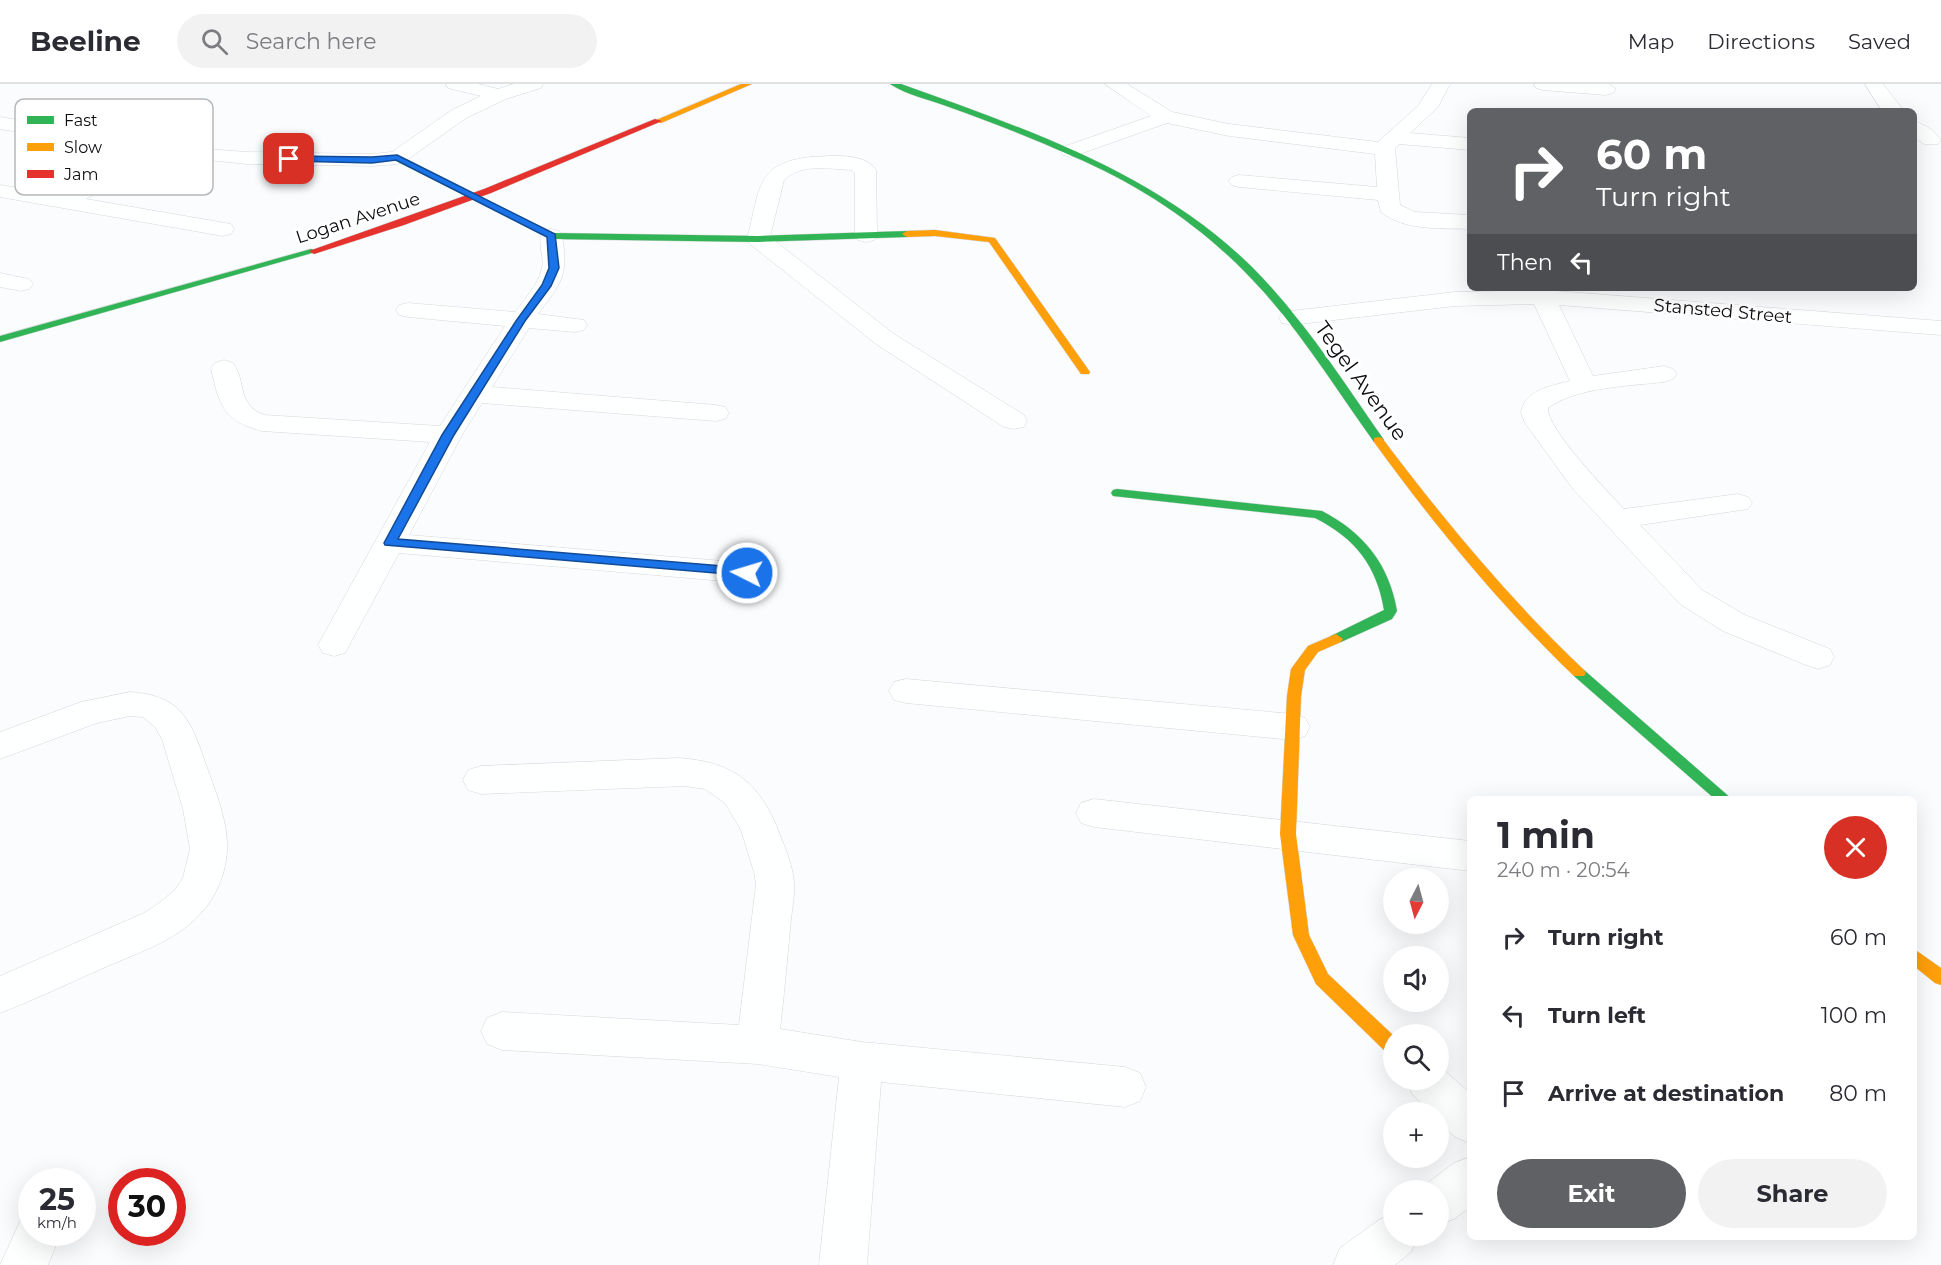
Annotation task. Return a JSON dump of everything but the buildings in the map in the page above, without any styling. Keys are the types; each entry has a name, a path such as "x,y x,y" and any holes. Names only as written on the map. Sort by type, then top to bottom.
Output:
{"street":[{"path":"455,84 499,95"},
{"path":"213,155 238,158 372,160 397,158 446,123 499,95 534,84"},
{"name":"Logan Avenue","path":"0,339 286,260 473,197 748,84"},
{"name":"Tegel Avenue","path":"894,84 1070,151 1109,169 1156,196 1213,238 1260,281 1291,318 1420,496 1462,551 1511,608 1602,695 1721,796"},
{"path":"1114,84 1166,117 1229,130 1389,143 1467,144"},
{"path":"1441,84 1433,102 1389,143 1389,207 1399,215 1467,222"},
{"path":"1543,84 1606,89"},
{"path":"1874,84 1890,108"},
{"path":"1070,151 1166,117"},
{"path":"0,123 15,125"},
{"path":"1917,129 1931,140"},
{"path":"397,158 551,236 758,239 935,233 992,240 1085,372"},
{"path":"758,239 774,178 779,171 797,164 855,164 866,170 866,235"},
{"path":"1239,181 1388,194"},
{"path":"0,191 15,194"},
{"path":"24,195 222,229"},
{"path":"66,202 78,195"},
{"path":"0,213 30,196"},
{"path":"334,645 448,435 546,286 554,268 551,236"},
{"path":"758,239 885,339 1014,421"},
{"path":"1544,297 1585,386"},
{"name":"Stansted Street","path":"1291,318 1455,299 1544,297 1941,328"},
{"path":"408,310 575,325"},
{"path":"224,368 234,407 247,420 262,423 448,435"},
{"path":"1664,374 1585,386 1548,395 1536,405 1534,413 1538,423 1583,483 1692,597 1734,623 1818,657"},
{"path":"474,394 716,413"},
{"path":"1117,493 1318,514 1332,519 1369,552 1385,576 1391,611 1387,615 1313,649 1298,669 1288,834 1301,935 1311,957 1322,979 1383,1037"},
{"path":"1616,519 1738,503"},
{"path":"390,543 747,573"},
{"path":"906,691 1293,728"},
{"path":"0,746 89,713 107,709 144,705 163,713 175,729 199,801 210,846 205,869 190,903 176,914 158,925 0,994"},
{"path":"481,780 679,772 703,774 728,784 745,800 770,858 775,884 758,1045"},
{"path":"1094,813 1467,856"},
{"path":"1917,958 1941,978"},
{"path":"502,1031 758,1045 862,1061 1125,1087"},
{"path":"843,1265 862,1061"},
{"path":"1437,1090 1467,1119"},
{"path":"1449,1195 1467,1181"},
{"path":"1357,1265 1383,1245"},
{"path":"24,1265 33,1246"}],"traffic: fast":[{"path":"894,84 1083,157 1128,180 1171,206 1212,235 1249,270 1284,310 1378,440"},
{"path":"397,158 551,236 758,239 907,234"},
{"path":"0,339 314,251"},
{"path":"1117,493 1318,514 1333,522 1358,541 1377,565 1388,594 1391,611 1387,616 1336,639"},
{"path":"1579,673 1721,796"}],"traffic: slow":[{"path":"658,121 748,84"},
{"path":"907,234 935,233 992,240 1085,372"},
{"path":"1378,440 1473,562 1579,673"},
{"path":"1336,639 1313,649 1298,669 1294,696 1288,834 1301,935 1322,979 1383,1037"},
{"path":"1917,958 1941,978"}],"traffic: jam":[{"path":"314,251 444,207 658,121"}],"route":[{"path":"289,159 397,158 551,236 554,268 546,286 448,435 390,543 747,573"}]}
